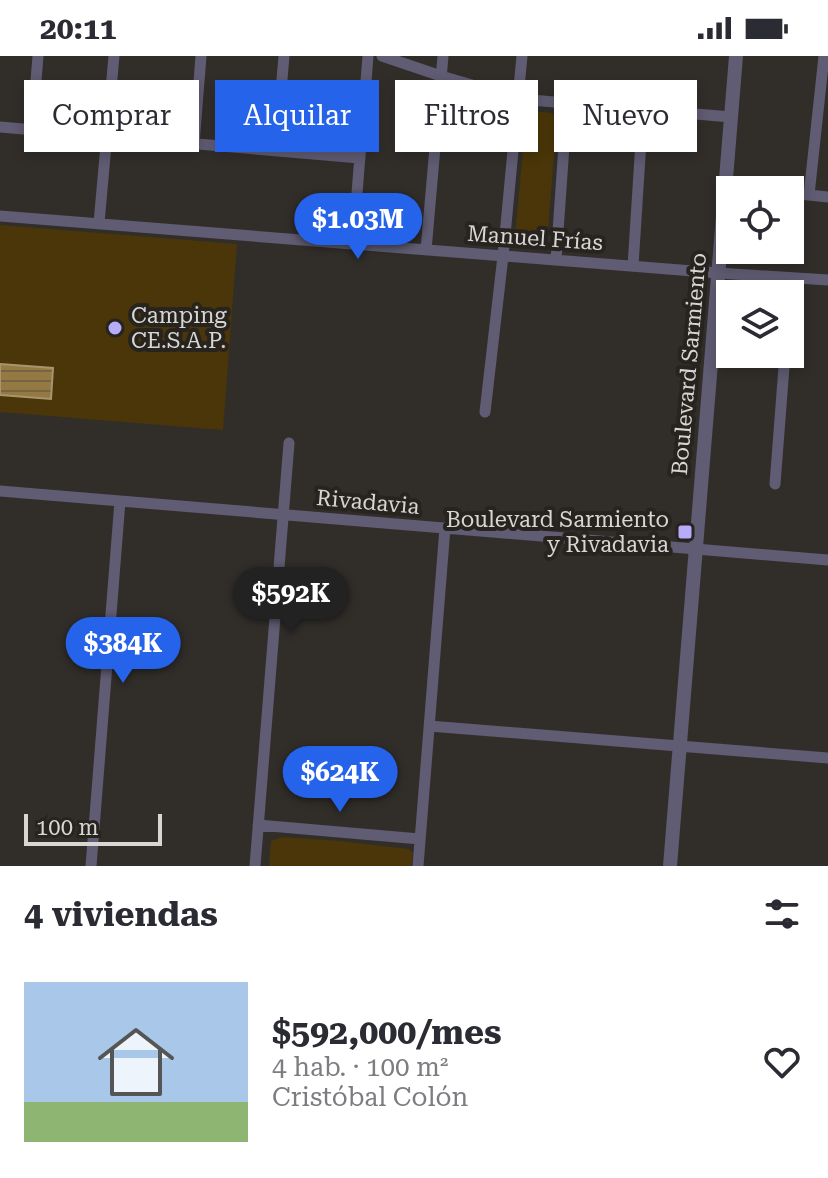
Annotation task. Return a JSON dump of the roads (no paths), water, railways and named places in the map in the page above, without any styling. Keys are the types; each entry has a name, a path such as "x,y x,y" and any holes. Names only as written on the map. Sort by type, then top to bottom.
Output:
{"street":[{"path":"36,80 38,56"},
{"path":"112,80 114,56"},
{"path":"199,81 201,56"},
{"path":"282,80 284,56"},
{"path":"353,243 368,56"},
{"path":"382,56 455,80"},
{"path":"426,250 443,56"},
{"path":"520,80 522,56"},
{"name":"Boulevard Sarmiento","path":"726,176 736,56"},
{"path":"809,195 824,56"},
{"path":"697,114 731,117"},
{"path":"0,127 24,129"},
{"path":"99,223 105,152"},
{"path":"297,152 360,158"},
{"path":"485,412 514,152"},
{"path":"556,260 564,152"},
{"path":"633,266 640,152"},
{"path":"804,194 828,197"},
{"name":"Manuel Frías","path":"0,216 828,280"},
{"name":"Boulevard Sarmiento","path":"670,866 719,264"},
{"path":"775,484 784,368"},
{"path":"254,863 289,443"},
{"name":"Rivadavia","path":"0,491 828,560"},
{"path":"91,866 120,501"},
{"path":"418,866 445,528"},
{"path":"429,726 828,758"},
{"path":"258,825 420,839"}],"place":[{"name":"Camping CE.S.A.P.","path":"115,328"},
{"name":"Boulevard Sarmiento y Rivadavia","path":"685,532"}]}
